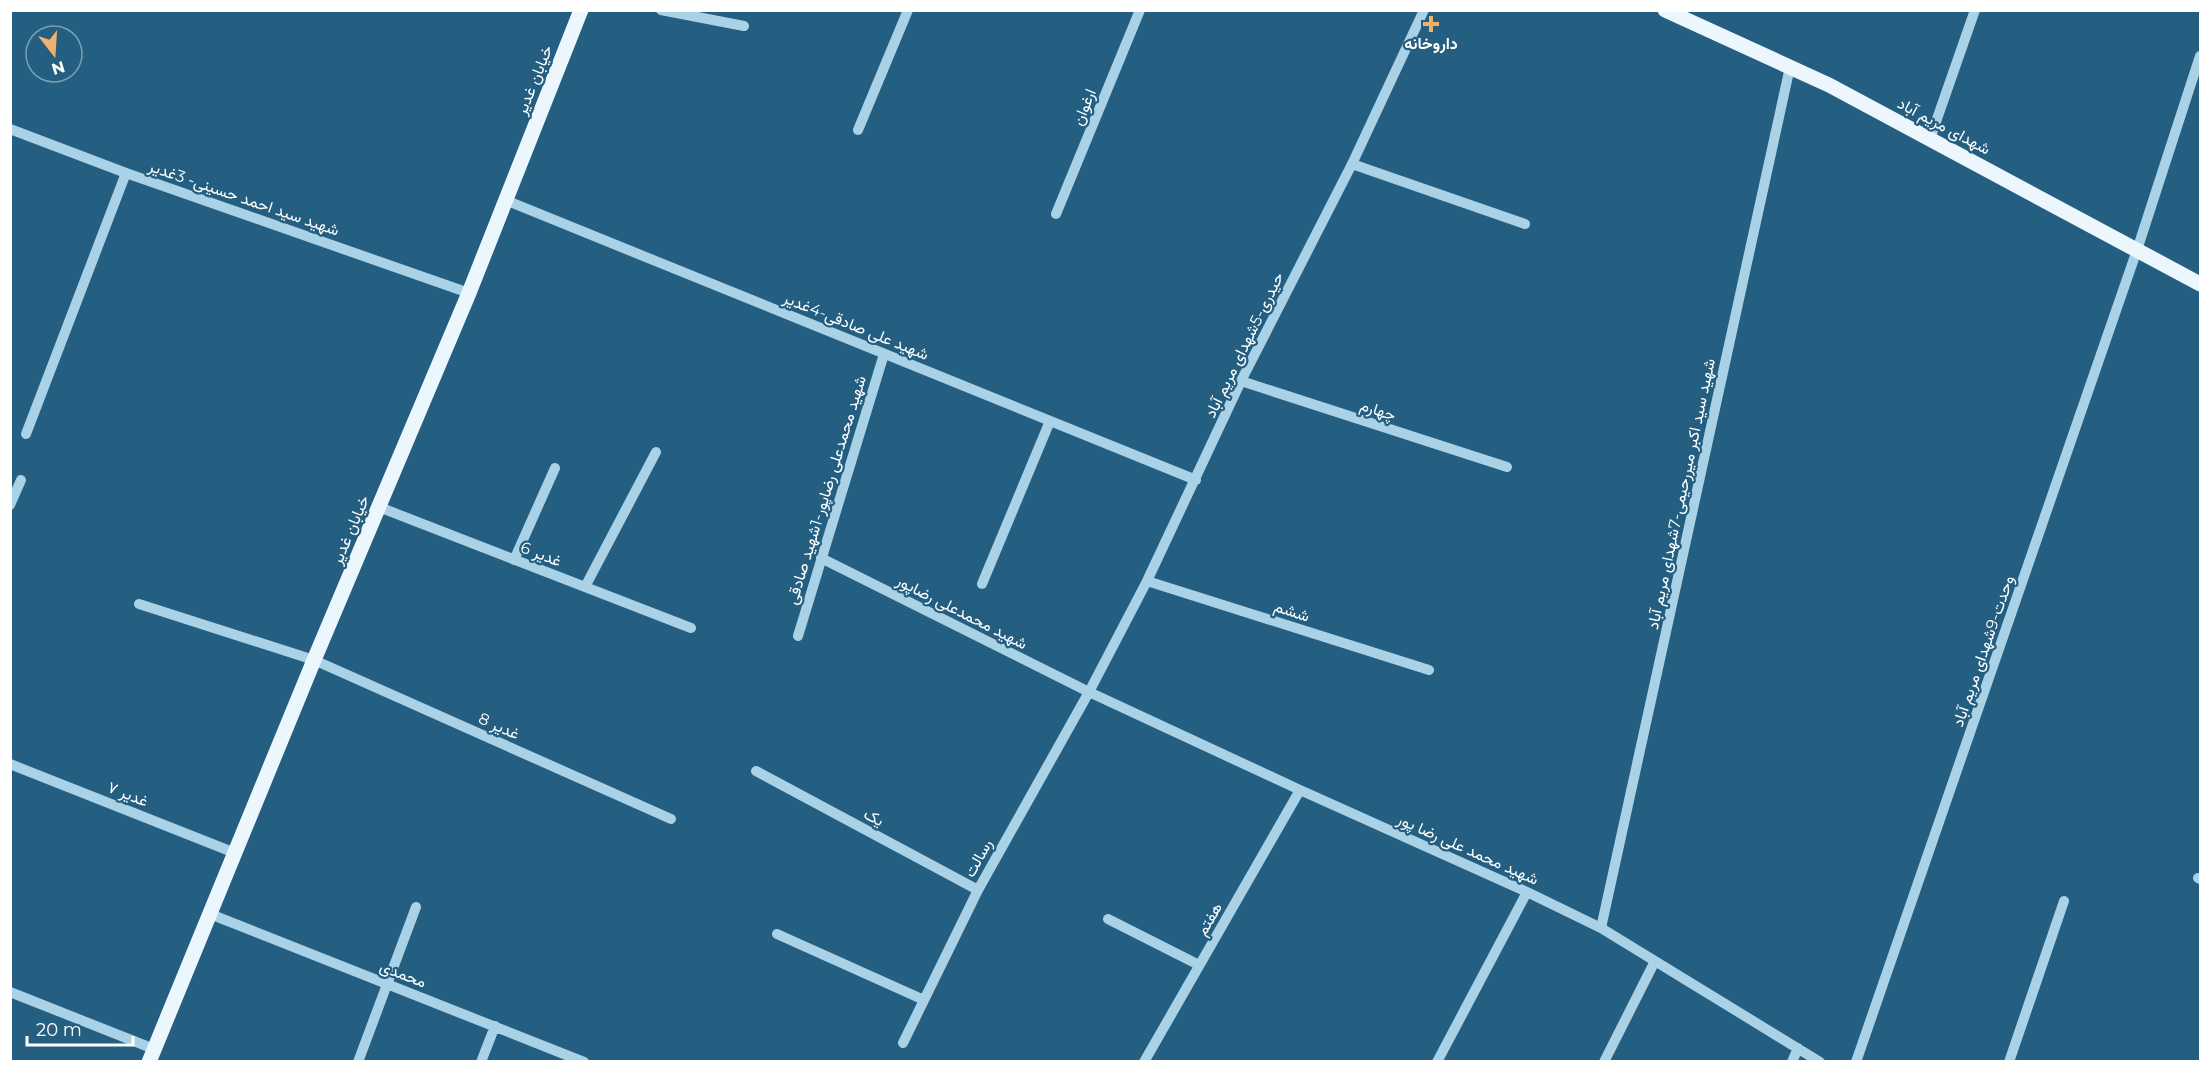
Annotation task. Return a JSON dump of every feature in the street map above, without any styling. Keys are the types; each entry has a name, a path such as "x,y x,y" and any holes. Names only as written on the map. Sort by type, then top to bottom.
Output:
{"main road":[{"name":"خیابان غدیر","path":"151,1055 469,293 581,10"},
{"name":"شهدای مریم آباد","path":"1665,10 1790,67 1930,139 2200,284"}],"street":[{"path":"661,10 744,26"},
{"path":"858,130 908,10"},
{"name":"ارغوان","path":"1056,214 1140,10"},
{"name":"حیدری-5شهدای مریم آباد","path":"1089,692 1196,480 1240,381 1352,164 1424,10"},
{"path":"1930,139 1975,10"},
{"name":"وحدت-9شهدای مریم آباد","path":"1857,1062 2137,250 2200,56"},
{"name":"شهید سید اکبر میررحیمی-7شهدای مریم آباد","path":"1601,928 1790,67"},
{"name":"شهید سید احمد حسینی- 3غدیر","path":"10,129 469,293"},
{"path":"1352,164 1525,224"},
{"path":"26,434 126,172"},
{"name":"شهید علی صادقی-4غدیر","path":"505,200 1196,480"},
{"name":"شهید محمدعلی رضاپور-1شهید صادقی","path":"798,636 884,354"},
{"name":"چهارم","path":"1240,381 1507,466"},
{"path":"982,584 1050,421"},
{"path":"585,587 656,452"},
{"path":"514,560 555,468"},
{"path":"10,505 21,480"},
{"name":"غدیر 6","path":"379,507 691,628"},
{"name":"شهید محمدعلی رضاپور","path":"821,558 1089,692"},
{"name":"ششم","path":"1147,580 1429,670"},
{"name":"غدیر 8","path":"139,604 314,660 671,819"},
{"name":"شهید محمد علی رضا پور","path":"1089,692 1601,928 1820,1062"},
{"name":"رسالت","path":"903,1043 978,890 1089,692"},
{"name":"غدیر ۷","path":"10,764 235,853"},
{"name":"یک","path":"756,771 978,890"},
{"name":"هفتم","path":"1144,1062 1300,790"},
{"path":"1437,1062 1527,892"},
{"path":"2009,1062 2064,901"},
{"path":"358,1062 417,907"},
{"name":"محمدی","path":"210,914 581,1061"},
{"path":"1108,919 1199,965"},
{"path":"777,934 924,1000"},
{"path":"1604,1062 1655,961"},
{"path":"10,992 151,1055"},
{"path":"482,1062 495,1026"},
{"path":"1792,1062 1798,1048"}],"place":[{"name":"داروخانه","path":"1431,24"}]}
